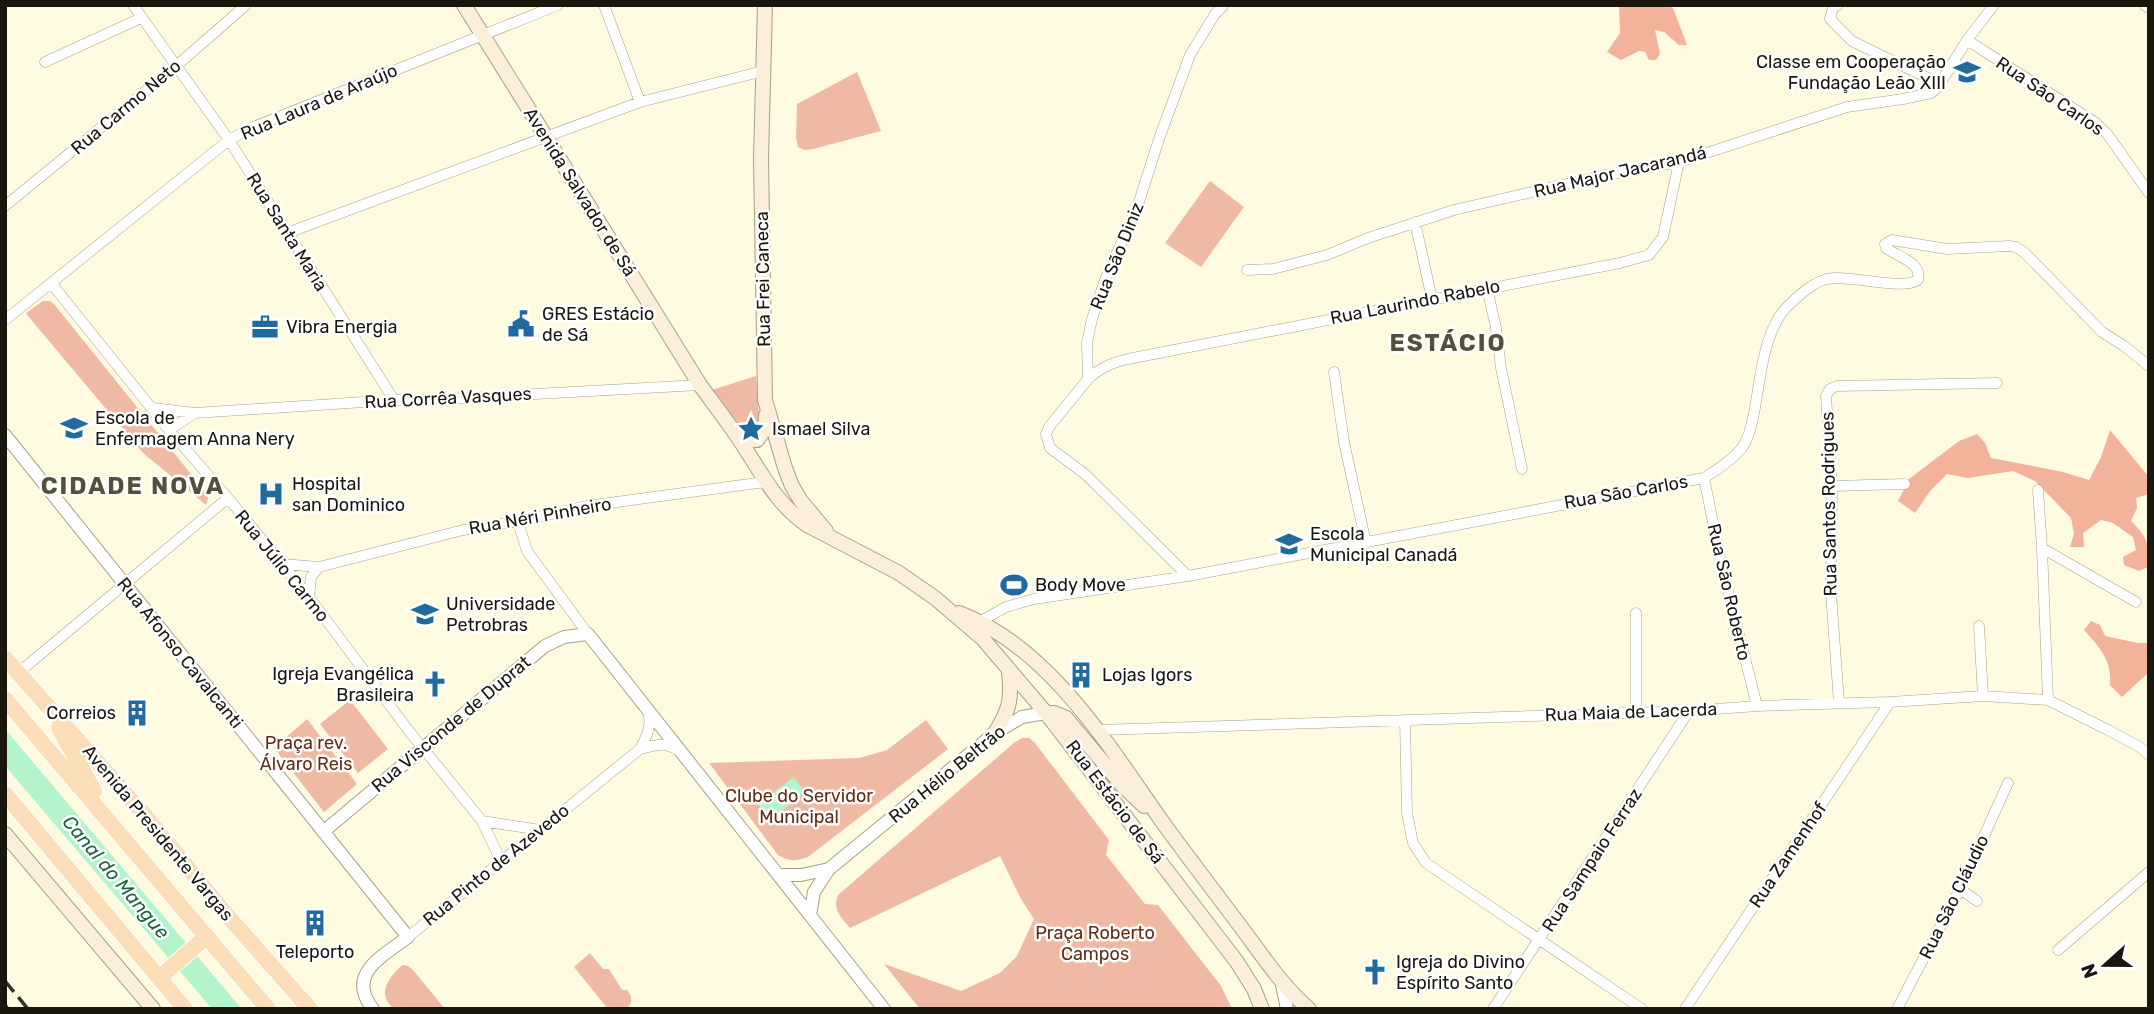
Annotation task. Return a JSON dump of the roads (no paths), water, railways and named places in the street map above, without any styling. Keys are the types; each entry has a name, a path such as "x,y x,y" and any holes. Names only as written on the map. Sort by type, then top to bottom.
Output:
{"main road":[{"name":"Avenida Salvador de Sá","path":"464,5 700,385 740,440 765,482 794,516 830,536"},
{"name":"Rua Frei Caneca","path":"765,5 761,159 765,400 792,486 830,536"},
{"path":"740,440 757,440 763,432 766,425 765,400"},
{"name":"Rua Estácio de Sá","path":"830,536 899,573 950,610 983,639 1046,713 1237,962 1254,989 1262,1009"},
{"name":"Rua Estácio de Sá","path":"950,610 981,621 1002,634 1035,662 1067,695 1098,730 1163,823 1281,981 1309,1009"},
{"name":"Avenida Presidente Vargas","path":"5,658 148,819 225,913 310,1009"},
{"path":"995,733 1011,701 1009,672"},
{"name":"Avenida Presidente Vargas","path":"5,699 110,821 201,941 268,1009"},
{"path":"45,702 110,821"},
{"path":"1046,713 1066,718 1123,786 1163,823"},
{"path":"5,794 164,973 185,1009"},
{"path":"5,834 153,1009"},
{"path":"164,973 201,941"}],"street":[{"name":"Rua Santa Maria","path":"132,5 229,140 394,400"},
{"name":"Rua Carmo Neto","path":"5,206 175,67 246,5"},
{"name":"Rua Laura de Araújo","path":"5,320 229,140 251,128 558,5"},
{"path":"604,5 640,102"},
{"name":"Rua São Diniz","path":"1088,379 1087,343 1105,280 1137,208 1190,55 1215,14 1224,5"},
{"path":"1838,5 1833,8 1830,19 1852,41 1940,84 1967,40 1994,5"},
{"path":"2144,5 2149,8"},
{"path":"45,62 141,18"},
{"name":"Rua São Carlos","path":"1967,40 2096,123 2108,135 2149,193"},
{"path":"287,233 640,102 763,71"},
{"name":"Rua Major Jacarandá","path":"1247,270 1273,269 1327,255 1368,238 1454,210 1601,176 1679,162 1847,107 1919,97 1931,93 1940,84"},
{"name":"Rua Laurindo Rabelo","path":"1088,379 1111,363 1620,263 1649,255 1663,237 1679,162"},
{"path":"1415,222 1432,299"},
{"name":"Rua São Carlos","path":"981,621 1006,607 1034,599 1188,576 1704,478 1726,464 1743,446 1752,424 1770,335 1788,305 1826,279 1855,279 1904,285 1918,280 1915,265 1889,251 1885,244 1888,241 1956,249 2002,245 2016,247 2102,332 2149,366"},
{"name":"Rua Júlio Carmo","path":"51,283 169,430 309,597 422,748 482,821 501,861"},
{"path":"1487,288 1522,469"},
{"path":"1334,372 1344,442 1366,543"},
{"path":"1088,379 1049,427 1046,441 1055,453 1085,474 1188,576"},
{"name":"Rua Santos Rodrigues","path":"1839,703 1831,593 1832,486 1826,396 1830,389 1837,386 1997,383"},
{"name":"Rua Corrêa Vasques","path":"153,408 195,413 700,385"},
{"name":"Rua Corrêa Vasques","path":"169,430 195,413"},
{"name":"Rua Afonso Cavalcanti","path":"5,435 408,937"},
{"name":"Rua São Roberto","path":"1704,478 1722,567 1757,705"},
{"name":"Rua Néri Pinheiro","path":"282,564 319,568 463,530 587,506 765,482"},
{"path":"1832,486 1905,484"},
{"path":"2038,490 2048,699"},
{"path":"18,673 228,498"},
{"path":"524,520 520,528 527,551 587,634 884,1009"},
{"path":"2042,548 2136,602"},
{"path":"309,597 311,577 319,568"},
{"path":"1636,613 1636,712"},
{"path":"1979,626 1983,696"},
{"name":"Rua Visconde de Duprat","path":"323,832 545,646 564,637 587,634"},
{"name":"Rua Maia de Lacerda","path":"1098,730 1689,711 1757,705 1890,702 1983,696 2048,699 2149,755"},
{"name":"Rua Zamenhof","path":"1685,1009 1890,702"},
{"path":"640,749 650,727 648,710"},
{"name":"Rua Sampaio Ferraz","path":"1493,1009 1689,711"},
{"name":"Rua Hélio Beltrão","path":"810,915 814,892 829,869 995,733 1022,717 1046,713"},
{"path":"1405,720 1407,813 1413,843 1426,863 1642,1009"},
{"path":"640,749 669,745 682,753"},
{"name":"Rua Pinto de Azevedo","path":"373,1009 361,987 362,980 376,961 640,749"},
{"name":"Rua São Cláudio","path":"1897,1009 1960,889 2008,783"},
{"path":"482,821 540,830"},
{"path":"778,875 829,869"},
{"path":"2058,950 2149,872"},
{"path":"1960,889 1977,901"},
{"path":"1281,981 1287,1009"}],"water":[{"name":"Canal do Mangue","path":"5,729 242,1009 212,1009 5,766"},
{"path":"794,777 805,792 772,819 758,804"}],"railway":[{"path":"5,981 28,1009"},
{"path":"5,1005 8,1009"}],"place":[{"name":"Classe em Cooperação Fundação Leão XIII","path":"1967,72"},
{"name":"GRES Estácio de Sá","path":"521,324"},
{"name":"Vibra Energia","path":"265,327"},
{"name":"Escola de Enfermagem Anna Nery","path":"74,428"},
{"name":"Ismael Silva","path":"751,429"},
{"name":"Hospital san Dominico","path":"271,494"},
{"name":"Escola Municipal Canadá","path":"1289,544"},
{"name":"Body Move","path":"1014,585"},
{"name":"Universidade Petrobras","path":"425,614"},
{"name":"Lojas Igors","path":"1081,675"},
{"name":"Igreja Evangélica Brasileira","path":"435,684"},
{"name":"Correios","path":"137,713"},
{"name":"Teleporto","path":"315,923"},
{"name":"Igreja do Divino Espírito Santo","path":"1375,972"}],"district":[{"name":"ESTÁCIO","path":"1448,343"},
{"name":"CIDADE NOVA","path":"133,486"}],"park label":[{"name":"Praça rev. Álvaro Reis","path":"306,753"},
{"name":"Clube do Servidor Municipal","path":"799,806"},
{"name":"Praça Roberto Campos","path":"1095,943"}]}
